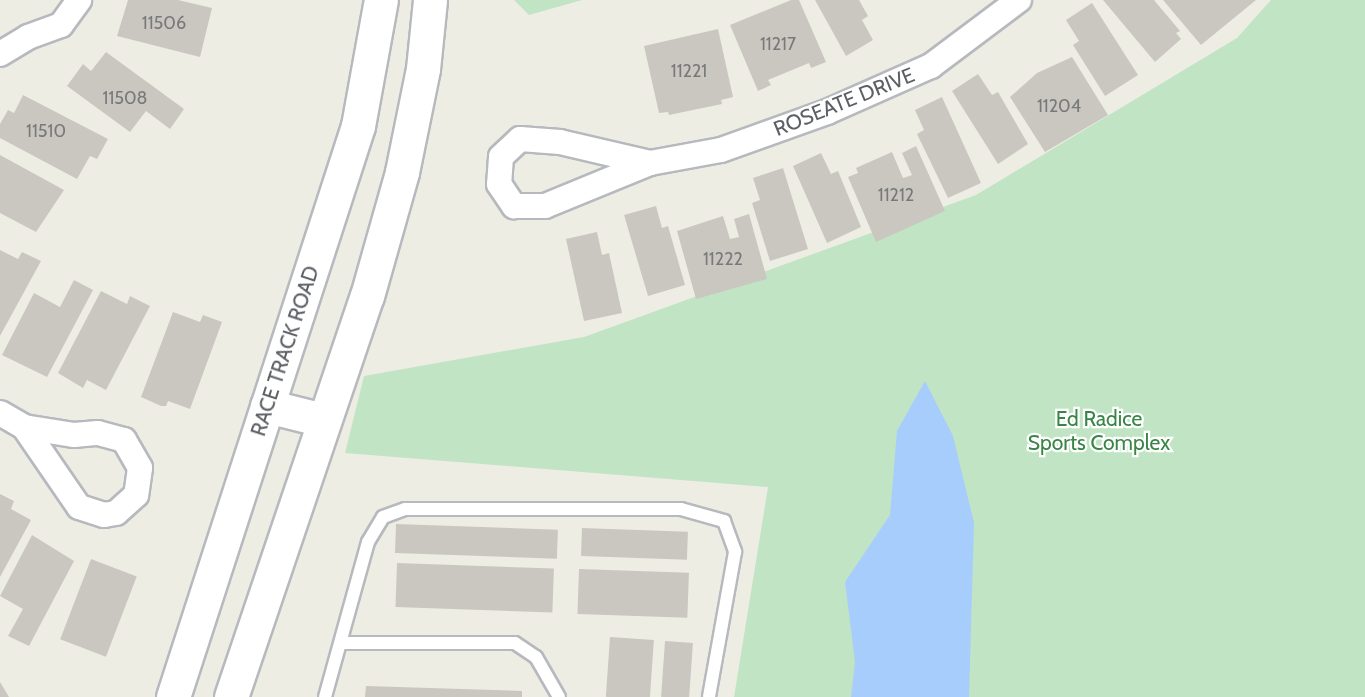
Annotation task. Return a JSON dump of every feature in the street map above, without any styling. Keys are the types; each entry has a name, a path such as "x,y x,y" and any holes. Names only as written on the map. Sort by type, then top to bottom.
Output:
{"main road":[{"name":"RACE TRACK ROAD","path":"179,688 358,126 381,0"},
{"path":"231,697 323,420 367,296 402,172 423,69 430,0"},
{"path":"267,406 323,420"}],"street":[{"path":"0,54 28,37 61,25 75,11 79,0"},
{"name":"ROSEATE DRIVE","path":"650,163 560,142 520,138 501,157 499,184 514,206 545,206 650,163 722,150 827,112 932,66 1019,0"},
{"path":"0,413 24,427 74,435 98,433 124,440 140,468 136,495 116,513 104,515 79,507 24,427"}],"lane":[{"path":"325,697 368,542 383,517 405,509 681,508 724,521 735,552 709,697"},
{"path":"341,643 515,643 536,657 559,697"}],"green space":[{"path":"514,0 582,0 529,15"},
{"name":"Ed Radice Sports Complex","path":"1271,0 1365,0 1365,697 734,697 768,487 345,453 364,376 584,337 976,195 1237,38"}],"water":[{"path":"925,381 953,436 974,523 969,697 851,697 855,662 845,582 890,515 897,431"}],"building":[{"path":"128,0 178,0 212,8 200,57 117,36"},
{"path":"791,0 799,0 826,62 811,68 809,63 768,80 771,85 758,91 730,25"},
{"path":"815,0 859,0 868,16 862,20 873,40 846,56"},
{"path":"1103,0 1154,0 1180,31 1176,33 1181,39 1155,62"},
{"path":"1163,0 1256,0 1201,45"},
{"path":"1092,3 1138,75 1105,96 1073,45 1079,41 1066,20"},
{"path":"718,29 733,97 721,100 722,104 669,115 668,112 659,113 644,46"},
{"path":"106,52 184,109 170,129 146,111 130,132 67,86 83,64 91,71"},
{"path":"1072,57 1108,115 1045,152 1010,97 1037,73"},
{"path":"978,74 992,95 998,92 1028,144 998,164 952,91"},
{"path":"23,95 108,139 97,159 90,156 77,179 0,138 0,124 8,110 14,113"},
{"path":"942,97 981,183 948,198 917,134 924,130 915,110"},
{"path":"916,146 945,211 876,242 848,177 858,173 856,168 892,152 903,178 912,175 902,153"},
{"path":"821,153 831,174 838,171 861,227 827,243 793,166"},
{"path":"0,155 64,190 36,232 0,213"},
{"path":"783,168 808,249 770,261 752,203 760,200 753,178"},
{"path":"656,206 662,228 668,226 685,285 648,296 624,215"},
{"path":"749,214 767,279 696,299 677,231 723,216 730,239 739,237 734,219"},
{"path":"597,232 602,255 609,253 622,313 584,321 566,239"},
{"path":"0,250 18,259 22,252 41,261 0,336"},
{"path":"74,280 93,290 47,377 2,355 34,293 60,307"},
{"path":"101,291 127,304 130,296 150,306 106,390 87,380 83,388 58,373"},
{"path":"173,312 200,322 203,315 222,322 190,409 168,401 166,406 161,406 141,397"},
{"path":"0,494 14,501 11,509 31,520 0,577"},
{"path":"396,524 558,530 557,559 395,553"},
{"path":"582,528 688,532 687,560 581,556"},
{"path":"32,535 74,561 29,646 8,636 23,609 0,596"},
{"path":"91,559 137,577 106,657 60,639"},
{"path":"397,563 554,568 552,612 395,607"},
{"path":"579,569 689,573 687,618 577,614"},
{"path":"610,637 654,640 650,697 606,697"},
{"path":"665,641 693,643 689,697 661,697"},
{"path":"0,682 9,697 0,697"},
{"path":"366,686 522,691 522,697 365,697"}]}
